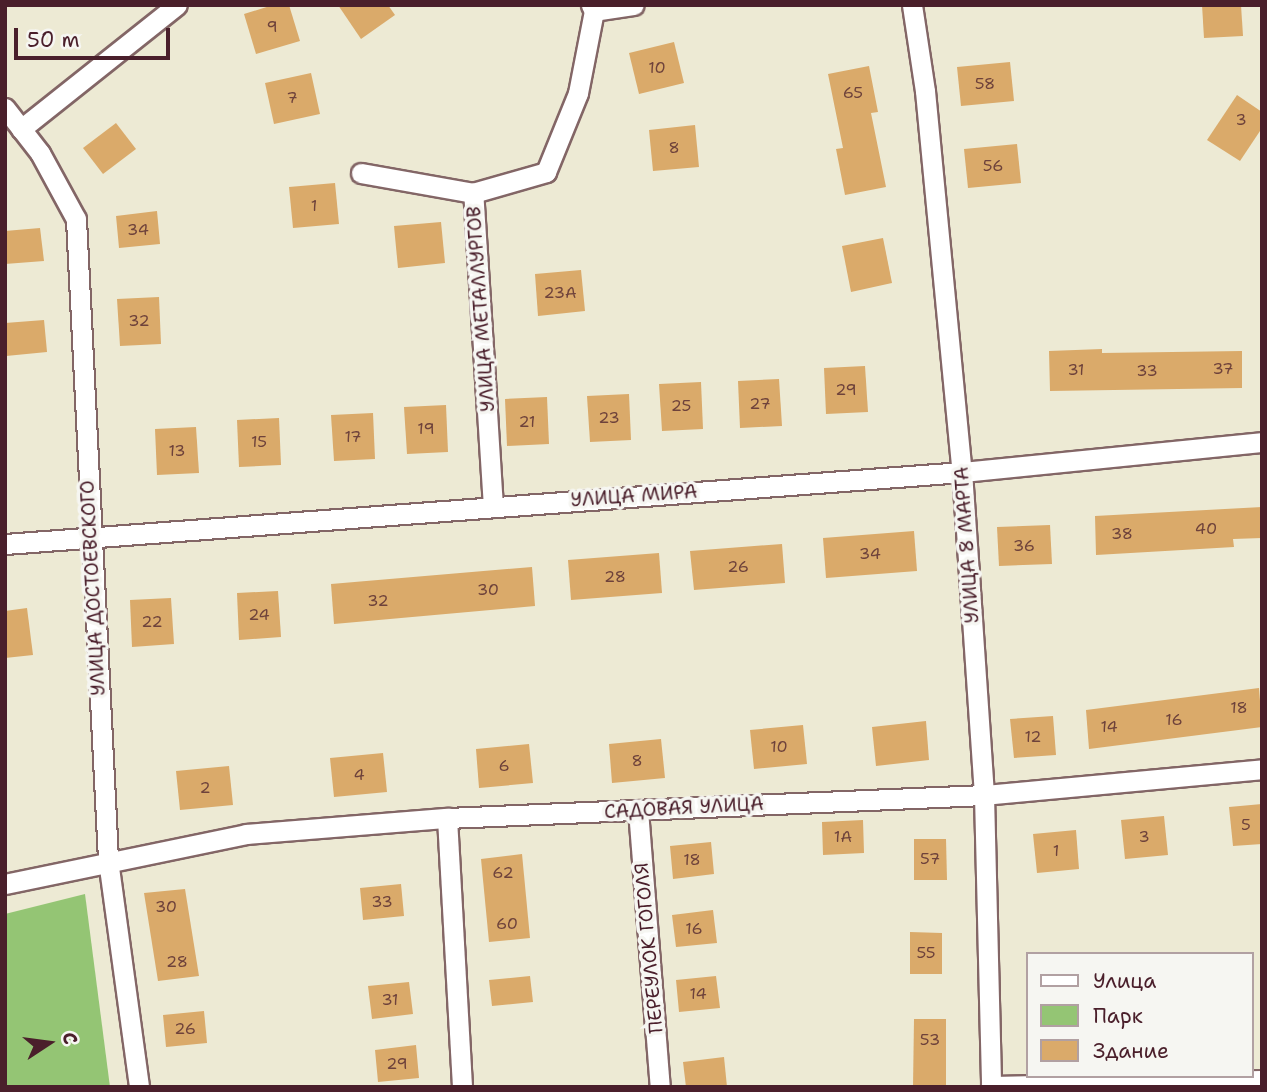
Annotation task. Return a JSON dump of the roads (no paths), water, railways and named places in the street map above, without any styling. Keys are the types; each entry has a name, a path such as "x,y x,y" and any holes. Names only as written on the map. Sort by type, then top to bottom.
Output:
{"street":[{"path":"21,129 177,5"},
{"path":"592,8 634,5"},
{"name":"УЛИЦА 8 МАРТА","path":"912,5 925,91 962,472 984,795 991,1087"},
{"name":"УЛИЦА МЕТАЛЛУРГОВ","path":"493,507 473,194 546,172 578,93 592,8"},
{"name":"УЛИЦА ДОСТОЕВСКОГО","path":"5,108 40,153 76,219 108,860 139,1087"},
{"path":"361,173 473,194"},
{"name":"УЛИЦА МИРА","path":"5,544 962,472 1262,442"},
{"name":"САДОВАЯ УЛИЦА","path":"5,884 108,860 246,834 447,818 984,795 1262,769"},
{"name":"ПЕРЕУЛОК ГОГОЛЯ","path":"638,810 660,1087"},
{"path":"447,818 462,1087"},
{"path":"991,1087 1262,1080"}]}
